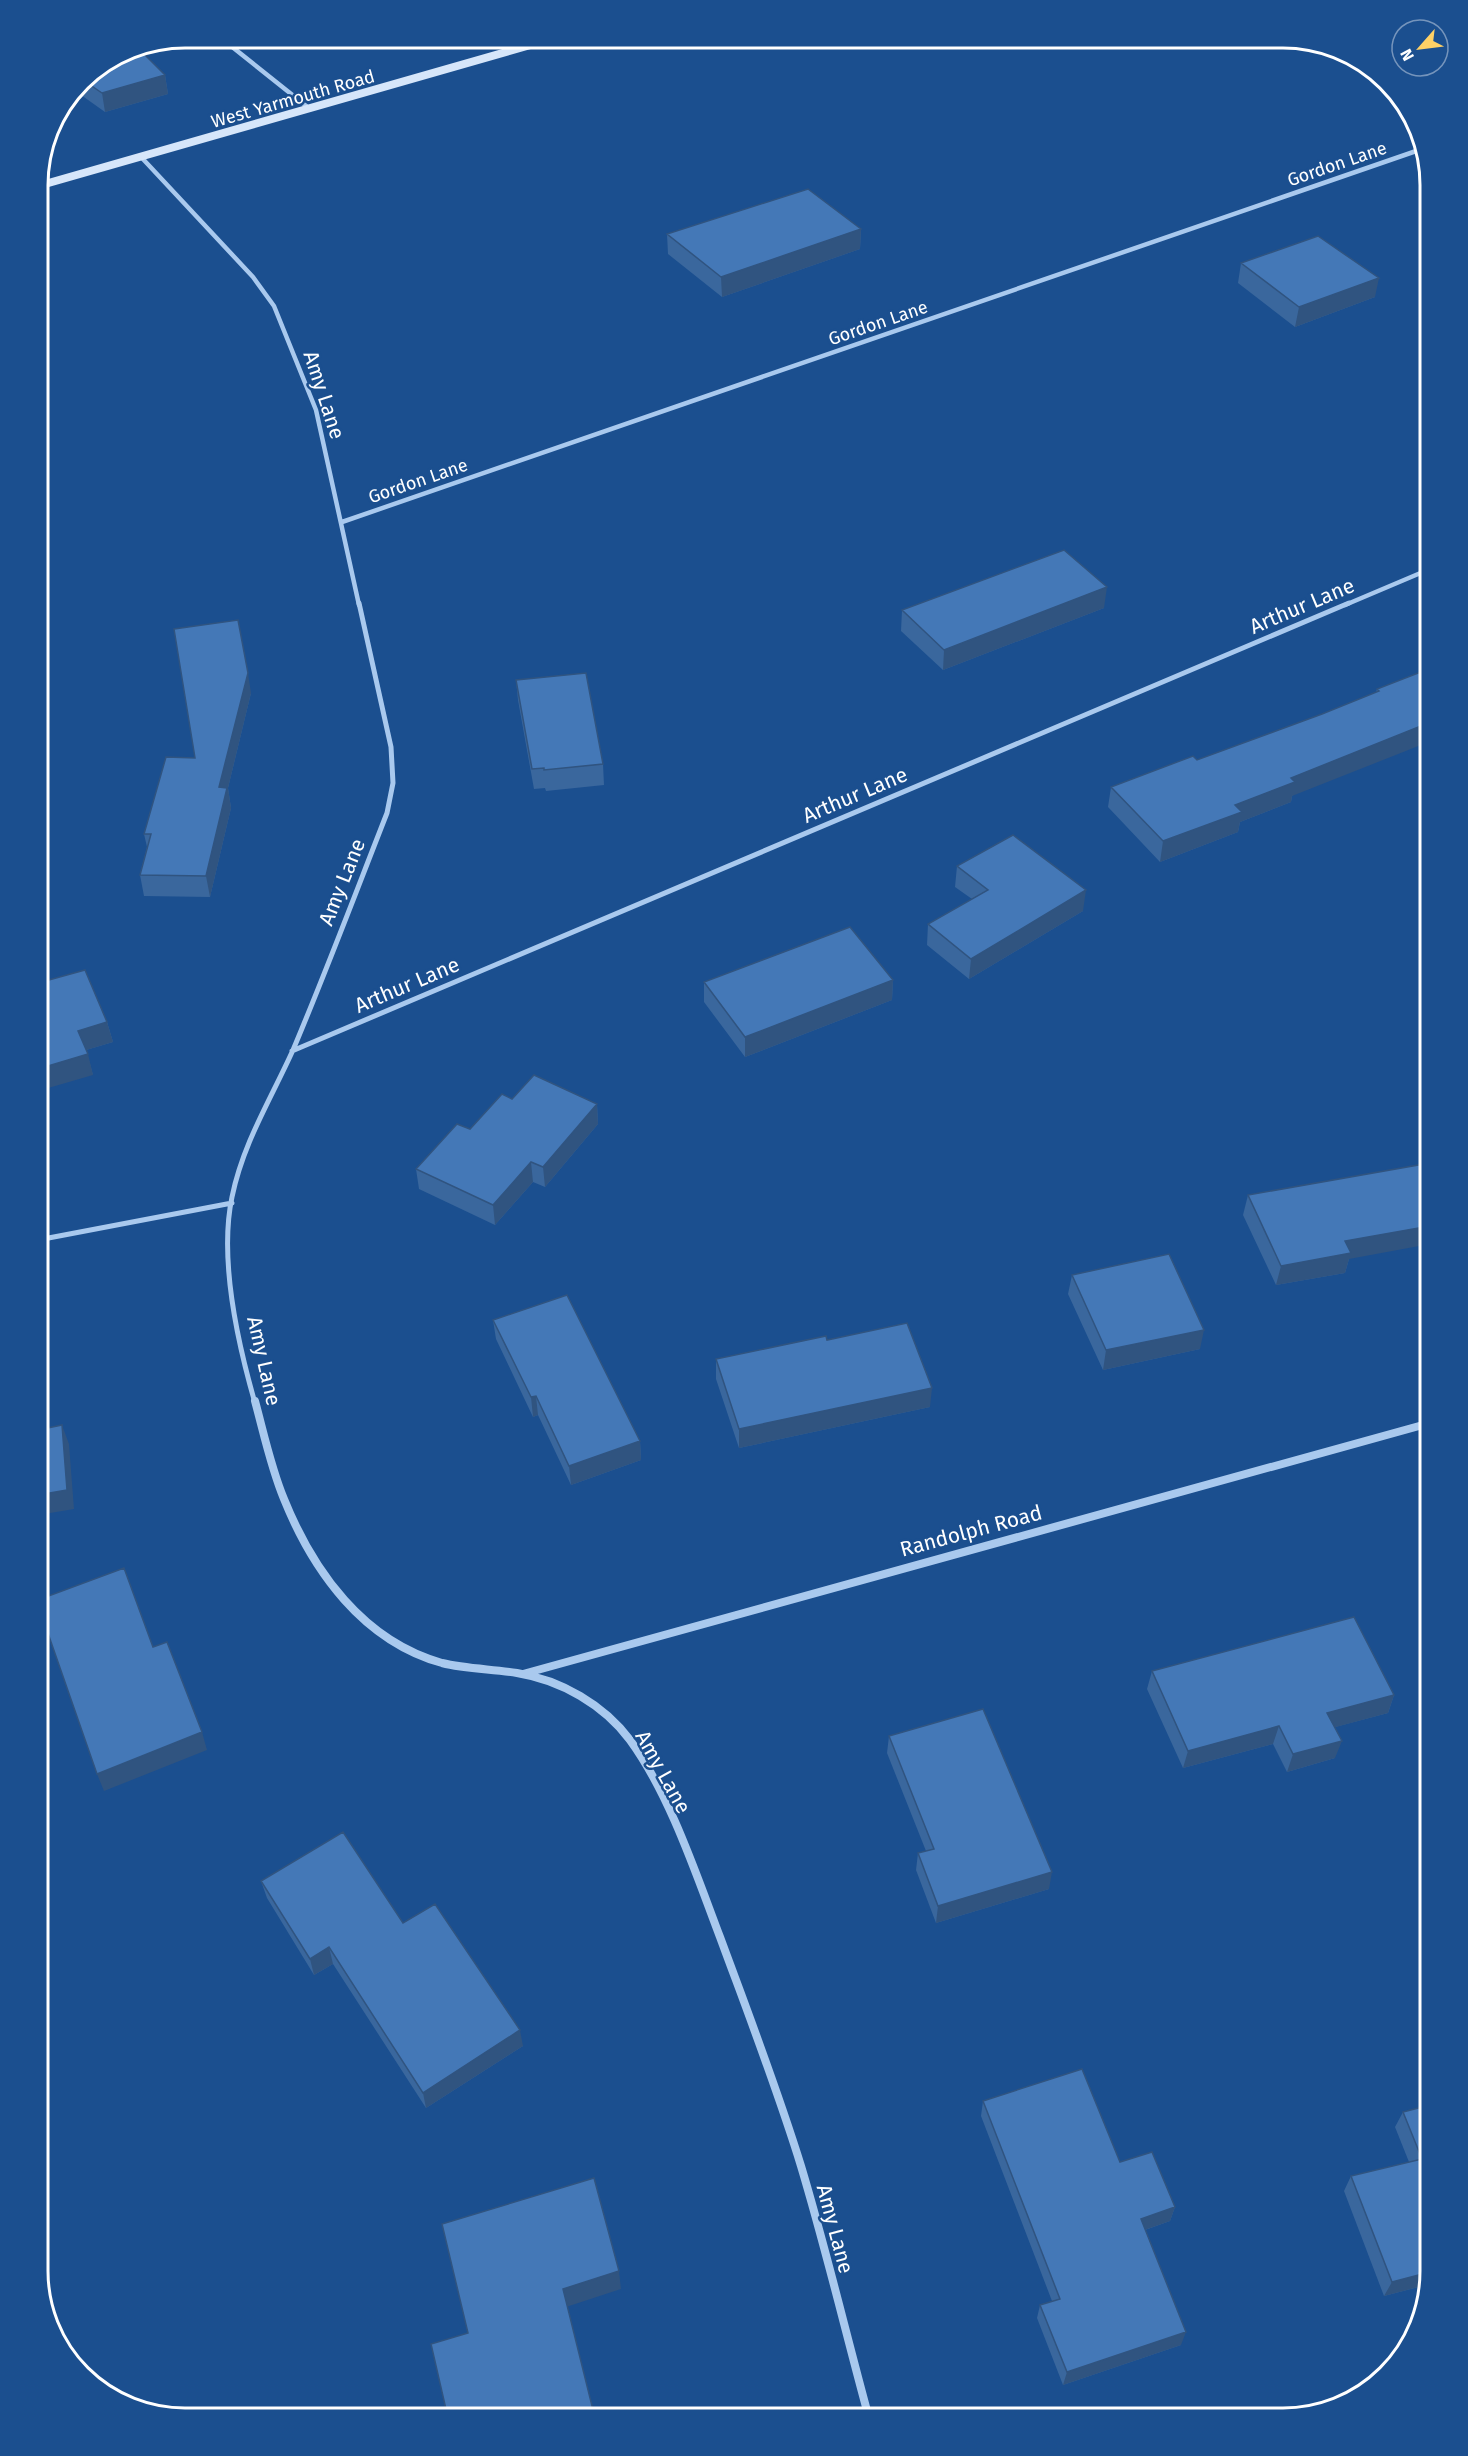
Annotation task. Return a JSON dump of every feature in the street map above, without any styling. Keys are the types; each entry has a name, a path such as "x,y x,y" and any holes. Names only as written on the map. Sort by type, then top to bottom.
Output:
{"main road":[{"name":"West Yarmouth Road","path":"48,183 521,48"}],"street":[{"path":"234,48 311,109"},
{"name":"Gordon Lane","path":"342,522 1415,151"},
{"name":"Amy Lane","path":"142,158 253,277 274,306 315,410 391,747 393,783 387,813 292,1051 252,1132 240,1162 232,1203 228,1238 243,1361 283,1498 310,1553 333,1590 364,1621 402,1647 442,1663 522,1674 567,1688 602,1711 629,1739 655,1781 694,1869 770,2071 801,2167 866,2408"},
{"name":"Arthur Lane","path":"292,1051 1420,573"},
{"path":"48,1238 232,1203"},
{"name":"Randolph Road","path":"522,1674 1420,1426"}],"building":[{"path":"145,55 165,75 102,93 91,86 117,66"},
{"path":"808,189 861,229 721,277 667,234"},
{"path":"1318,236 1379,278 1299,307 1241,263"},
{"path":"1064,550 1107,587 944,650 902,610"},
{"path":"238,620 248,673 219,787 227,788 206,876 140,875 151,834 144,834 166,757 195,758 174,629"},
{"path":"1420,672 1420,726 1291,778 1295,782 1235,805 1242,812 1163,841 1111,787 1193,756 1197,760 1322,714 1379,691 1377,689"},
{"path":"586,673 603,764 544,770 544,768 532,769 516,680"},
{"path":"1013,835 1086,890 971,959 928,924 988,890 957,866"},
{"path":"850,927 893,980 745,1037 704,982"},
{"path":"85,970 107,1022 78,1031 88,1054 48,1066 48,980"},
{"path":"534,1075 597,1104 543,1167 531,1162 493,1205 416,1169 457,1124 470,1129 502,1094 512,1099"},
{"path":"1420,1165 1420,1228 1345,1241 1351,1253 1281,1266 1248,1195"},
{"path":"1169,1254 1204,1330 1106,1350 1072,1275"},
{"path":"567,1295 640,1441 569,1466 536,1396 531,1397 493,1320"},
{"path":"907,1323 932,1388 739,1429 716,1359 826,1336 827,1340"},
{"path":"62,1425 67,1490 48,1493 48,1428"},
{"path":"124,1568 153,1647 167,1642 202,1732 97,1774 48,1633 48,1596"},
{"path":"1354,1617 1394,1695 1327,1713 1342,1741 1293,1754 1279,1726 1188,1751 1152,1671"},
{"path":"983,1709 1052,1872 938,1906 918,1853 934,1849 889,1736"},
{"path":"343,1832 403,1923 435,1904 520,2030 423,2093 329,1947 310,1959 261,1881"},
{"path":"1082,2069 1120,2162 1152,2152 1175,2207 1141,2219 1186,2332 1067,2372 1040,2305 1060,2299 983,2101"},
{"path":"1420,2108 1420,2154 1403,2112"},
{"path":"1420,2159 1420,2275 1392,2282 1351,2176"},
{"path":"594,2178 619,2271 563,2289 593,2408 446,2408 431,2344 468,2333 442,2224"}]}
